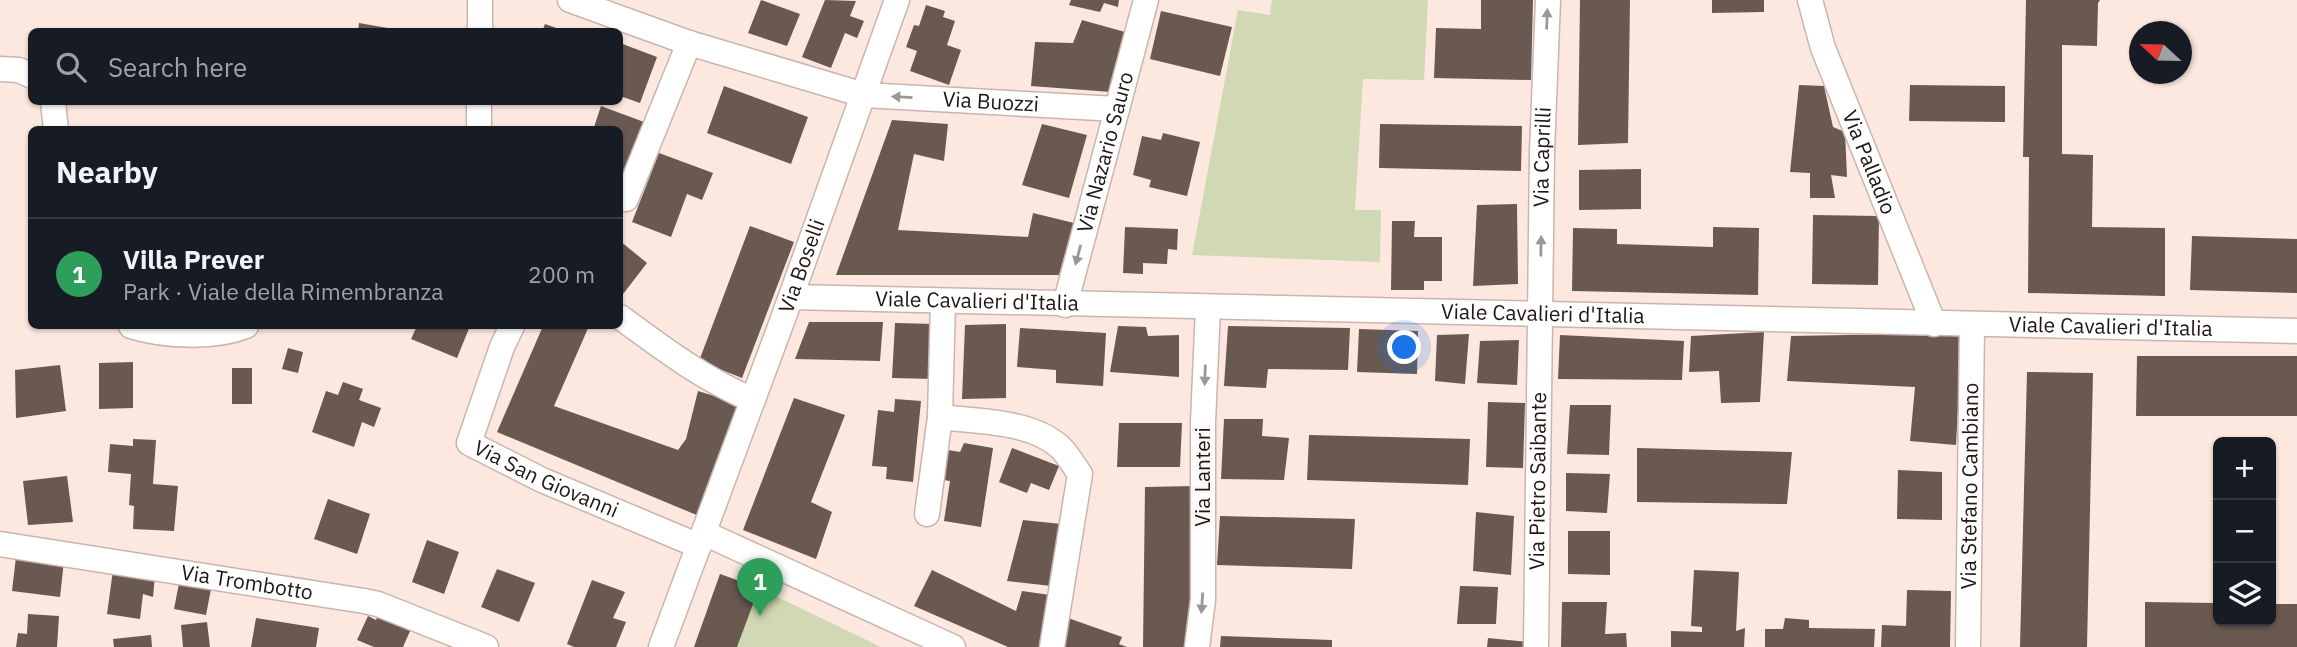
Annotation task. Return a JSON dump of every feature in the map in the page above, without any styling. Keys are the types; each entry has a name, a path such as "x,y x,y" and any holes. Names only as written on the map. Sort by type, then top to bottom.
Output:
{"street":[{"path":"480,0 480,28"},
{"name":"Via Buozzi","path":"570,0 689,43 864,96 1117,109"},
{"name":"Via Boselli","path":"661,647 791,297 897,0"},
{"name":"Via Nazario Sauro","path":"1065,305 1146,0"},
{"name":"Via Caprilli","path":"1540,314 1548,0"},
{"name":"Via Palladio","path":"1810,0 1823,48 1934,324"},
{"path":"626,199 689,43"},
{"path":"0,69 19,70 28,74"},
{"path":"53,105 56,126"},
{"path":"479,105 479,126"},
{"name":"Viale Cavalieri d'Italia","path":"791,297 2297,331"},
{"path":"927,514 940,417 943,301"},
{"name":"Via Lanteri","path":"1197,647 1203,600 1203,422 1208,307"},
{"name":"Via Pietro Saibante","path":"1536,647 1540,314"},
{"path":"623,319 682,363 722,387 752,400"},
{"name":"Via Stefano Cambiano","path":"1968,647 1972,324"},
{"path":"146,329 172,334 229,329"},
{"name":"Via San Giovanni","path":"511,329 469,443 542,481 701,540"},
{"path":"940,417 1009,426 1033,432 1060,447 1080,474 1052,647"},
{"path":"701,540 953,647"},
{"name":"Via Trombotto","path":"0,544 364,601 378,604 486,647"}],"green space":[{"path":"1272,0 1428,0 1424,80 1363,79 1355,210 1381,210 1380,262 1192,255 1238,10 1270,15"},
{"path":"720,574 759,588 881,647 694,647"}],"building":[{"path":"761,0 800,14 787,46 748,33"},
{"path":"825,0 856,1 850,16 864,21 857,38 845,33 831,68 802,57"},
{"path":"1071,0 1119,0 1118,7 1104,3 1100,12 1069,5"},
{"path":"1481,0 1533,0 1531,80 1434,78 1436,28 1481,29"},
{"path":"1580,0 1630,0 1628,143 1578,145"},
{"path":"1712,0 1764,0 1764,12 1712,13"},
{"path":"2026,0 2100,0 2097,46 2062,45 2062,154 2093,155 2092,227 2165,228 2165,296 2028,293 2029,157 2023,157"},
{"path":"926,5 945,11 943,17 955,21 947,45 961,50 949,85 910,71 917,51 906,47 914,25 919,26"},
{"path":"1161,11 1232,27 1220,76 1150,59"},
{"path":"1082,20 1125,32 1111,92 1031,86 1035,42 1073,43"},
{"path":"359,23 388,28 358,28"},
{"path":"623,44 657,57 640,103 623,97"},
{"path":"1799,85 1824,86 1833,127 1845,132 1847,177 1831,175 1835,198 1810,198 1810,173 1790,172"},
{"path":"1910,85 2005,86 2005,122 1909,121"},
{"path":"724,86 808,117 791,164 707,133"},
{"path":"601,106 644,122 623,179 623,126 594,126"},
{"path":"892,120 948,124 944,161 914,154 898,230 1028,237 1033,213 1074,223 1059,275 836,275"},
{"path":"1042,124 1087,135 1069,198 1022,185"},
{"path":"1380,124 1522,126 1521,171 1379,168"},
{"path":"1163,133 1200,142 1187,196 1149,187 1151,180 1133,175 1142,136 1161,140"},
{"path":"659,153 713,173 702,200 687,194 671,237 632,222"},
{"path":"1641,169 1641,209 1579,210 1579,170"},
{"path":"1517,204 1518,284 1473,286 1477,205"},
{"path":"1813,215 1879,216 1878,285 1812,284"},
{"path":"1392,221 1415,221 1414,237 1442,237 1442,281 1424,281 1424,290 1391,290"},
{"path":"750,226 794,242 742,378 699,361"},
{"path":"1125,227 1178,229 1177,250 1168,249 1167,264 1143,263 1143,274 1123,273"},
{"path":"1713,227 1759,228 1758,295 1572,291 1573,228 1617,229 1617,244 1713,247"},
{"path":"2192,236 2297,239 2297,293 2190,290"},
{"path":"623,243 647,263 623,294"},
{"path":"809,322 883,322 880,361 795,359"},
{"path":"895,323 936,324 934,379 892,378"},
{"path":"1006,324 1006,398 962,399 965,325"},
{"path":"1118,326 1146,327 1148,336 1179,335 1179,377 1110,372"},
{"path":"1228,326 1350,328 1348,370 1268,369 1266,388 1224,386"},
{"path":"1020,328 1106,333 1103,386 1056,383 1056,370 1017,367"},
{"path":"416,329 469,329 457,358 411,339"},
{"path":"542,329 588,329 554,406 678,450 686,439 698,391 740,404 699,516 497,432"},
{"path":"1359,329 1418,331 1417,374 1357,372"},
{"path":"1764,332 1760,402 1721,403 1719,371 1689,372 1691,336"},
{"path":"1962,333 1956,445 1910,441 1915,387 1787,381 1791,336"},
{"path":"1469,334 1465,384 1435,381 1437,335"},
{"path":"1560,335 1684,341 1682,380 1558,379"},
{"path":"1519,340 1517,385 1477,383 1480,341"},
{"path":"288,348 303,352 298,373 282,369"},
{"path":"2137,356 2297,356 2297,416 2136,416"},
{"path":"133,362 133,408 99,409 99,363"},
{"path":"60,365 66,411 16,418 15,370"},
{"path":"232,368 252,368 252,404 232,404"},
{"path":"2027,372 2093,373 2087,647 2020,647"},
{"path":"343,382 363,389 359,400 381,408 374,427 362,422 354,447 312,432 326,391 338,395"},
{"path":"794,398 845,415 811,502 832,512 816,559 743,530"},
{"path":"895,399 921,401 913,482 886,479 887,467 872,466 878,410 894,412"},
{"path":"1488,402 1525,403 1523,468 1486,467"},
{"path":"1570,405 1611,405 1609,455 1567,454"},
{"path":"1224,419 1263,419 1262,436 1289,438 1284,480 1221,479"},
{"path":"1119,423 1182,423 1180,467 1117,467"},
{"path":"1309,435 1470,439 1468,485 1307,480"},
{"path":"133,439 156,440 153,484 178,486 174,531 133,529 134,506 129,505 131,474 108,472 110,444 133,446"},
{"path":"964,443 993,448 981,527 944,521 950,481 944,480 948,450 960,452"},
{"path":"1012,448 1059,466 1049,490 1031,483 1027,493 999,482"},
{"path":"1637,448 1792,452 1787,504 1637,502"},
{"path":"1898,470 1942,472 1942,520 1897,519"},
{"path":"1566,473 1610,474 1607,513 1566,511"},
{"path":"67,476 73,522 28,525 23,481"},
{"path":"1193,486 1189,647 1143,647 1145,487"},
{"path":"328,499 370,514 357,554 314,539"},
{"path":"1476,512 1514,516 1511,575 1473,571"},
{"path":"1220,516 1355,519 1352,569 1217,565"},
{"path":"1023,520 1071,525 1060,587 1007,581"},
{"path":"1568,531 1610,531 1610,575 1568,574"},
{"path":"427,540 459,552 444,594 412,582"},
{"path":"16,557 64,561 60,597 12,591"},
{"path":"497,569 535,583 519,622 481,607"},
{"path":"113,570 155,576 153,597 143,594 140,619 107,614"},
{"path":"932,570 1016,611 1022,591 1057,596 1048,647 1008,647 914,606"},
{"path":"1694,570 1739,572 1736,631 1745,628 1744,647 1671,647 1671,631 1702,632 1702,627 1691,626"},
{"path":"720,574 759,588 737,647 694,647"},
{"path":"180,578 212,584 206,615 174,609"},
{"path":"592,580 625,592 613,618 626,622 616,647 574,647 567,644"},
{"path":"1460,586 1498,587 1496,624 1457,624"},
{"path":"1907,590 1951,591 1950,647 1881,647 1882,625 1906,626"},
{"path":"1562,602 1607,602 1605,634 1626,633 1627,647 1561,647"},
{"path":"2145,602 2213,603 2213,626 2276,626 2276,604 2297,604 2297,647 2145,647"},
{"path":"379,613 414,622 403,647 374,647 357,640 368,616 376,620"},
{"path":"28,614 59,616 57,647 16,647 18,633 27,634"},
{"path":"256,618 319,628 316,647 251,647"},
{"path":"1068,618 1122,637 1119,644 1127,647 1065,647"},
{"path":"1785,618 1809,620 1809,628 1875,629 1874,647 1765,647 1765,629 1783,629"},
{"path":"207,622 210,647 183,647 181,625"},
{"path":"151,635 152,647 114,647 113,639"},
{"path":"1221,636 1332,640 1332,647 1220,647"},
{"path":"1488,638 1528,642 1527,647 1487,647"}],"place":[{"name":"Villa Prever","path":"760,616"}]}
